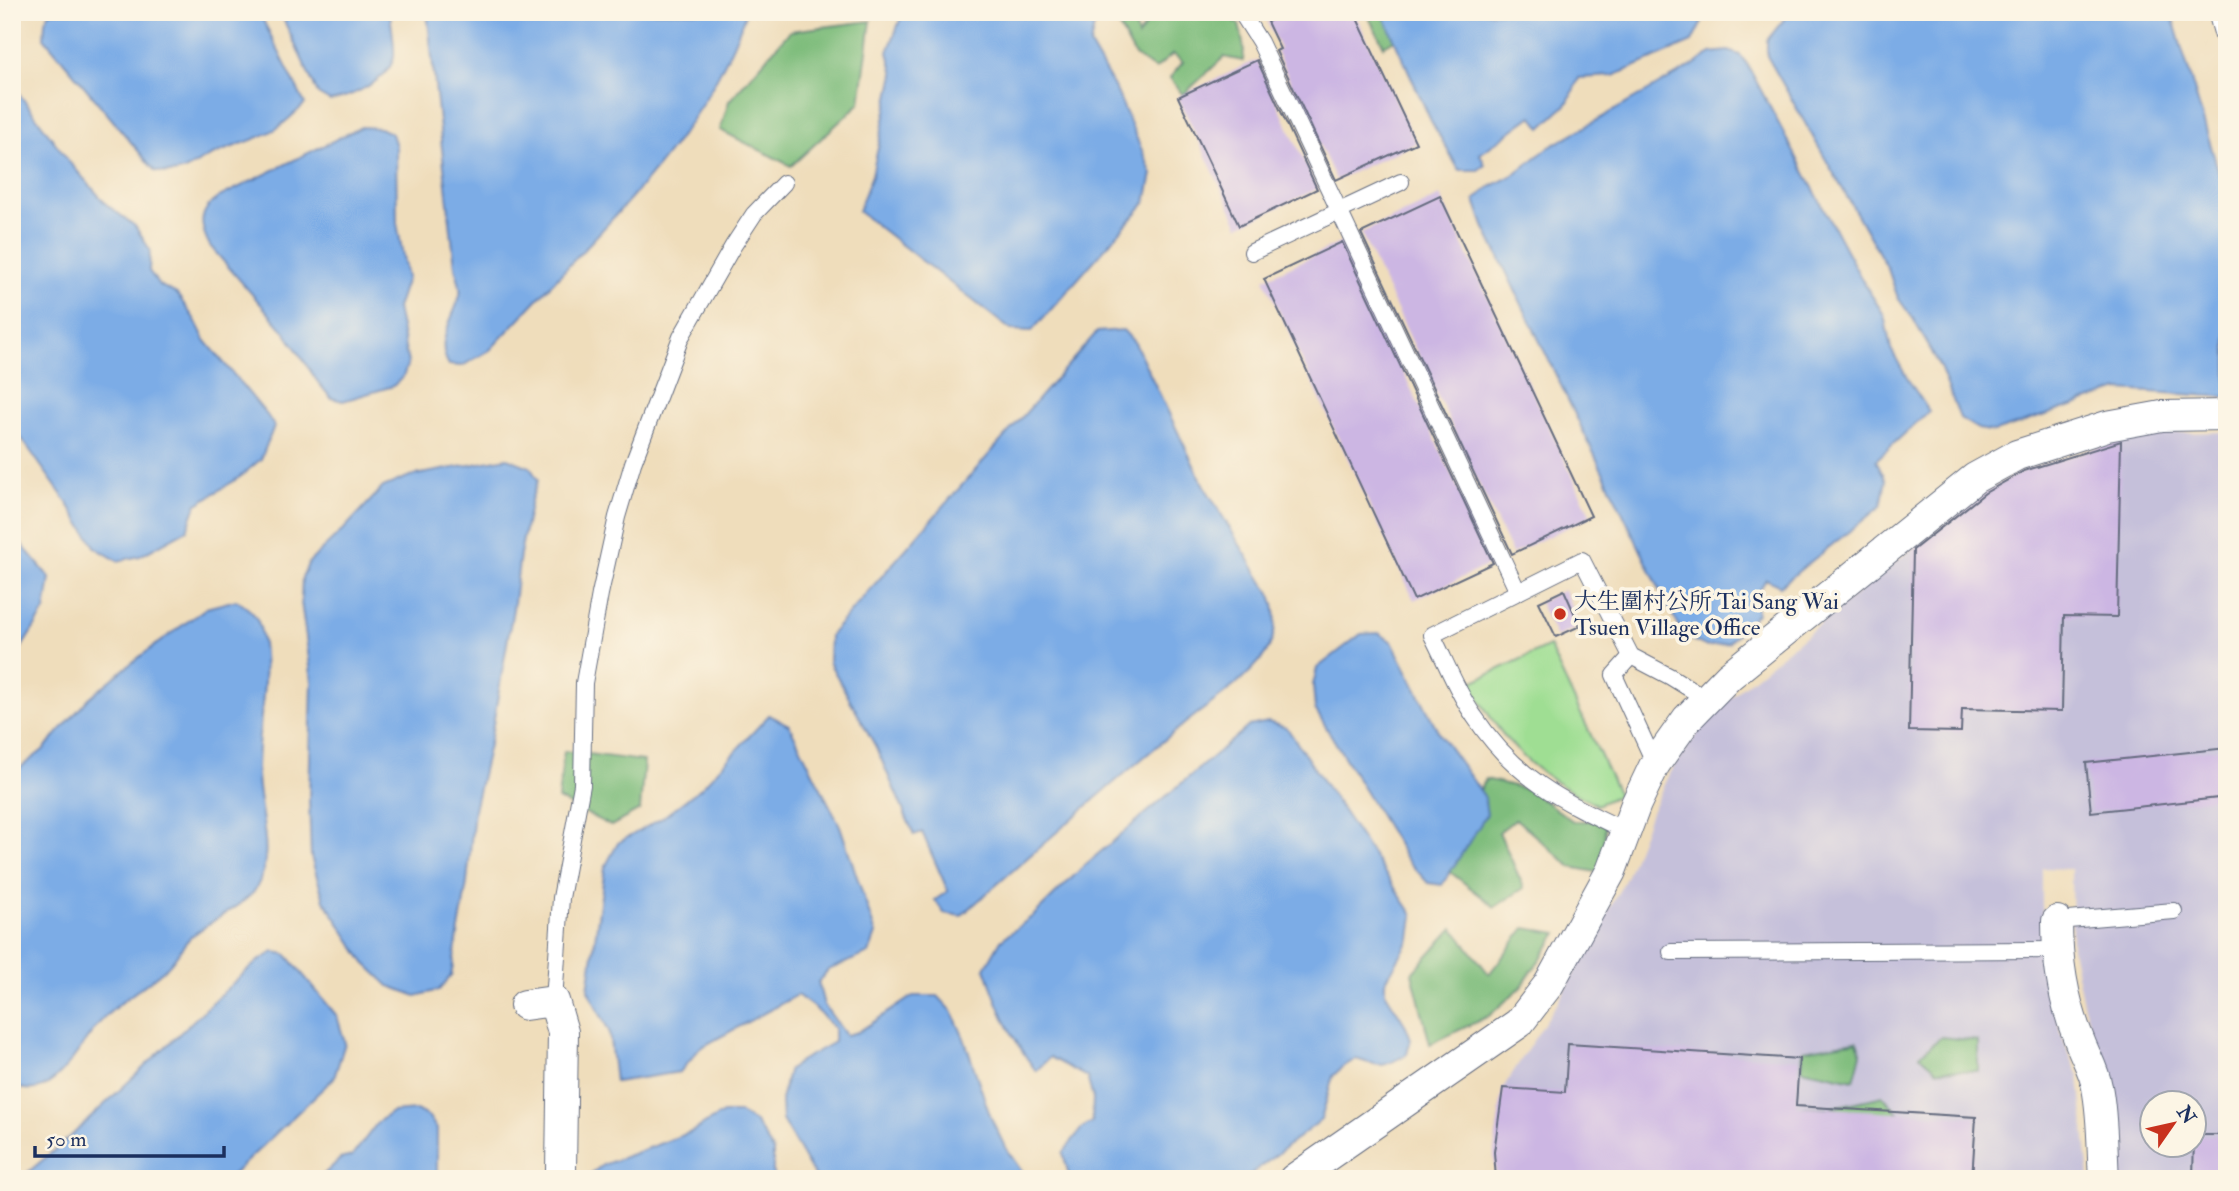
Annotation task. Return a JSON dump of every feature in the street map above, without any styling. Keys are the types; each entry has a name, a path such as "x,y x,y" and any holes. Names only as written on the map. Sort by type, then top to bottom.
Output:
{"street":[{"path":"1294,1179 1519,1023 1549,984 1611,871 1655,764 1705,698 1729,676 1975,478 2017,455 2121,423 2162,416 2227,415"},
{"path":"2057,921 2057,950 2068,1007 2098,1089 2104,1179"},
{"path":"525,1005 554,1001 563,1032 563,1179"}],"lane":[{"path":"1241,12 1260,42 1518,592"},
{"path":"2216,12 2227,50"},
{"path":"1252,253 1401,182"},
{"path":"554,1001 561,898 582,785 584,683 617,517 633,463 681,337 754,214 784,183"},
{"path":"1626,831 1560,800 1527,776 1497,747 1473,715 1432,635 1582,560 1631,656 1705,698"},
{"path":"1631,656 1614,675 1655,764"},
{"path":"2057,921 2174,911"},
{"path":"1671,952 2057,950"}],"shaded area":[{"path":"2227,432 2227,1179 2119,1179 2112,1087 2106,1062 2093,1036 2083,1003 2072,949 2071,869 2042,868 2042,952 2054,1010 2079,1076 2089,1179 1496,1179 1494,1152 1503,1088 1563,994 1626,878 1670,772 1700,729 1740,689 1984,493 2023,470 2121,441 2164,433"}],"green space":[{"path":"1111,12 1133,12 1138,37 1154,12 1222,12 1239,24 1244,48 1243,61 1224,57 1183,95 1170,78 1183,62 1173,54 1155,69 1135,56"},
{"path":"1366,12 1389,12 1401,36 1384,46"},
{"path":"871,21 860,103 791,166 720,130 729,101 790,31"},
{"path":"1549,646 1619,795 1597,805 1555,782 1522,756 1495,724 1470,683"},
{"path":"564,751 644,761 640,810 611,826 558,799"},
{"path":"1486,779 1529,790 1573,821 1606,821 1601,873 1571,867 1516,819 1499,832 1524,888 1495,907 1440,864"},
{"path":"1453,928 1489,974 1525,928 1558,933 1521,987 1489,1016 1430,1044 1412,973"},
{"path":"1941,1037 1978,1041 1978,1071 1937,1070 1920,1055"},
{"path":"1857,1041 1861,1054 1854,1080 1802,1069 1803,1050"},
{"path":"1883,1096 1905,1120 1802,1107 1830,1108"}],"water":[{"path":"50,12 259,12 305,104 276,129 261,136 181,171 155,171 44,38 45,22"},
{"path":"280,12 390,12 394,51 391,65 378,80 368,86 330,101 318,94"},
{"path":"427,12 746,12 733,46 700,108 659,164 613,218 490,350 462,366 449,365 444,348 444,339 460,289 455,267"},
{"path":"903,12 1094,12 1096,17 1090,45 1117,92 1152,174 1146,202 1032,331 1011,330 858,211 872,175 894,74 888,52"},
{"path":"1382,12 1700,12 1702,22 1692,42 1613,76 1579,78 1567,104 1541,128 1532,116 1480,154 1485,165 1478,170 1459,170 1431,121"},
{"path":"1790,12 2171,12 2227,200 2227,397 2119,390 1995,432 1978,429 1960,418 1940,367 1914,320 1898,298 1888,269 1767,56 1767,40"},
{"path":"1728,51 1740,55 1747,64 1862,280 1884,315 1891,349 1929,411 1876,460 1886,480 1881,506 1780,586 1766,579 1755,598 1757,614 1728,643 1707,647 1686,637 1670,611 1484,226 1475,200 1488,188 1513,175 1548,148 1711,53"},
{"path":"12,84 71,164 107,205 135,226 150,250 149,271 159,285 177,294 205,340 274,426 261,459 240,477 196,505 187,530 140,556 118,561 96,548 12,425"},
{"path":"361,127 380,128 392,134 396,146 397,223 407,278 397,308 408,363 403,377 393,386 343,401 331,398 285,332 210,246 202,219 207,208 219,197"},
{"path":"1123,330 1135,343 1203,484 1272,597 1275,622 1272,639 1263,658 1242,679 1127,772 961,916 944,913 935,900 948,891 922,832 914,835 876,747 829,662 830,635 1097,332"},
{"path":"507,458 530,467 538,480 520,554 491,736 474,810 467,883 451,976 439,990 416,996 389,986 365,963 324,900 311,857 309,800 312,681 301,602 302,577 309,562 383,487 410,476"},
{"path":"12,533 50,578 45,611 18,653 12,656"},
{"path":"236,600 255,617 260,626 264,650 257,775 266,848 261,877 251,895 191,937 168,966 106,1016 57,1077 44,1087 35,1089 12,1086 12,774 43,750 89,698 134,661 206,608"},
{"path":"1379,633 1392,642 1439,733 1484,796 1487,814 1442,885 1428,883 1407,860 1315,709 1313,685 1317,668 1361,634"},
{"path":"769,715 789,725 840,826 876,934 869,953 828,970 818,982 824,1005 846,1035 858,1032 913,996 938,996 952,1011 991,1118 1005,1147 1027,1179 816,1179 782,1120 781,1100 788,1071 834,1042 834,1028 816,1009 797,995 700,1048 680,1072 615,1082 609,1031 588,990 605,867 618,843 662,818 701,788"},
{"path":"1268,722 1287,728 1413,915 1410,939 1385,982 1385,992 1411,1039 1407,1054 1382,1065 1356,1059 1341,1068 1333,1076 1321,1120 1245,1179 1070,1179 1063,1153 1082,1128 1092,1122 1093,1098 1087,1077 1050,1057 1036,1071 1006,1022 985,968 1001,940 1034,915 1085,865 1249,726"},
{"path":"274,952 286,954 337,1016 345,1043 334,1078 228,1179 20,1179 70,1137 232,984 258,961"},
{"path":"416,1110 429,1117 437,1129 437,1179 319,1179 340,1159 352,1156 378,1122 392,1112"},
{"path":"723,1113 740,1113 756,1123 773,1151 775,1179 588,1179 589,1175 603,1165 691,1132"}],"building":[{"path":"1287,12 1354,12 1416,143 1336,180 1276,51 1280,49 1267,22"},
{"path":"1257,60 1317,189 1239,226 1178,97"},
{"path":"1440,196 1591,516 1512,554 1361,233"},
{"path":"1342,242 1493,563 1414,600 1264,279"},
{"path":"2121,441 2117,617 2064,616 2062,711 1962,709 1961,732 1909,731 1913,550 1985,493 2024,471"},
{"name":"大生圍村公所 Tai Sang Wai Tsuen Village Office","path":"1564,590 1580,626 1556,637 1539,602"},
{"path":"2227,748 2227,797 2091,812 2086,763"},
{"path":"1568,1044 1799,1059 1796,1106 1976,1117 1972,1179 1496,1179 1494,1152 1503,1088 1565,1092"},
{"path":"2208,1135 2227,1135 2227,1179 2193,1179 2193,1160 2208,1160"}],"place":[{"name":"大生圍村公所 Tai Sang Wai Tsuen Village Office","path":"1560,614"}]}
